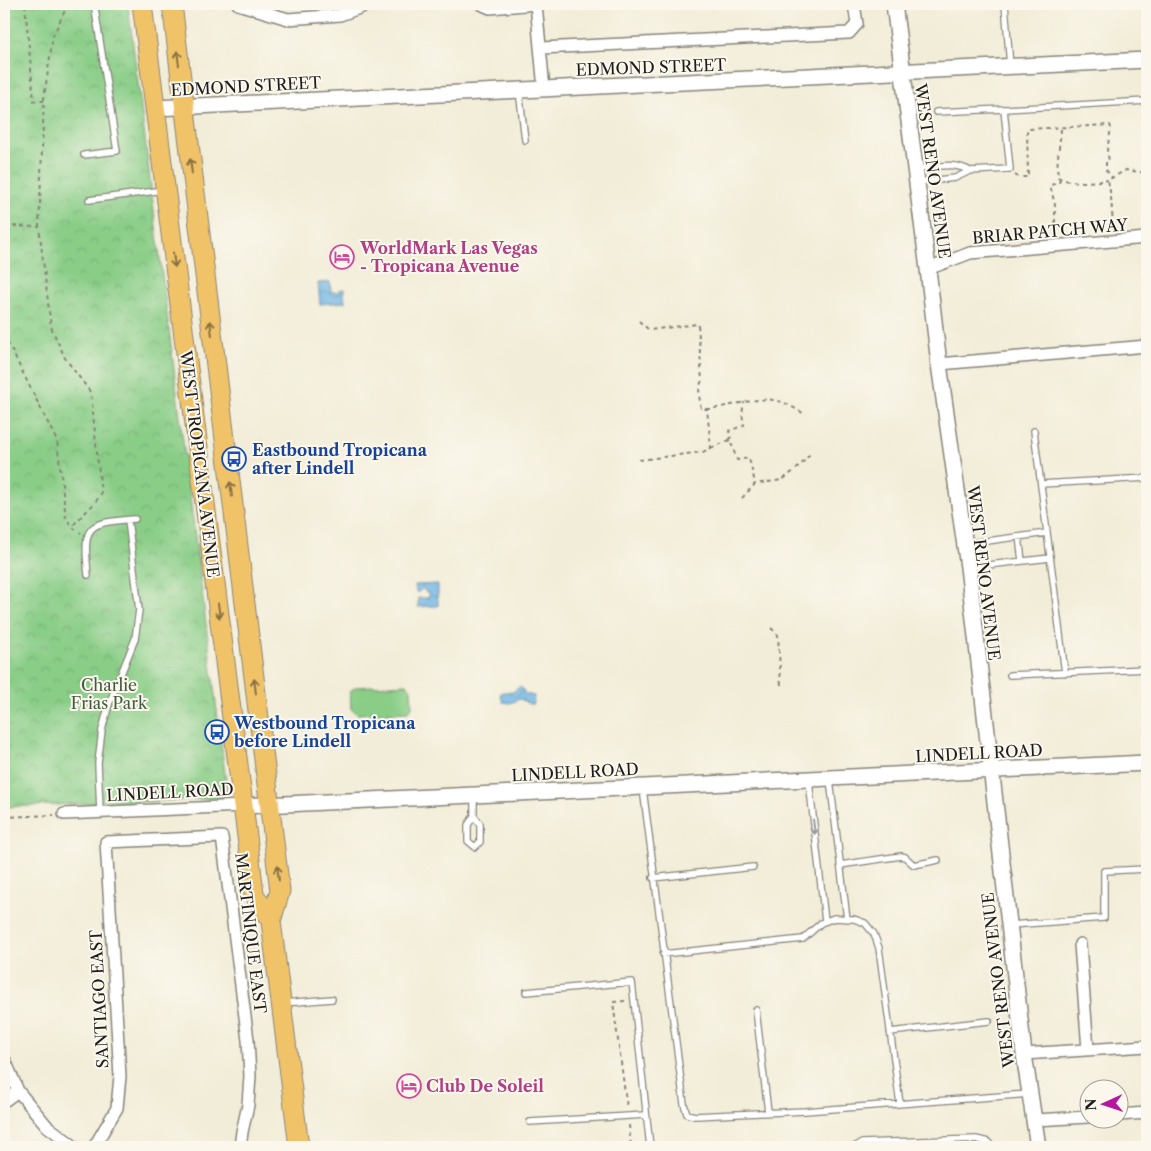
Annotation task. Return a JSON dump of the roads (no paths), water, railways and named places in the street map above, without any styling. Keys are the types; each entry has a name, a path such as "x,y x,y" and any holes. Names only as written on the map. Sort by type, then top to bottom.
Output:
{"main road":[{"name":"WEST TROPICANA AVENUE","path":"142,4 254,894 270,920 299,1147"},
{"name":"WEST TROPICANA AVENUE","path":"172,4 280,891 270,920"},
{"path":"180,305 208,302"},
{"path":"210,541 237,537"},
{"path":"212,563 240,559"}],"street":[{"path":"238,4 288,20 340,15 370,4"},
{"path":"481,4 490,8 536,4 544,89"},
{"path":"541,48 849,33 857,24 854,4"},
{"name":"WEST RENO AVENUE","path":"894,4 939,364 968,567 1008,925 1038,1147"},
{"name":"EDMOND STREET","path":"156,108 1147,60"},
{"name":"BRIAR PATCH WAY","path":"928,269 970,253 1147,238"},
{"path":"939,364 1147,346"},
{"name":"LINDELL ROAD","path":"64,814 1147,763"},
{"name":"MARTINIQUE EAST","path":"106,842 222,837 248,1040 250,1076 248,1105 240,1147"},
{"name":"SANTIAGO EAST","path":"94,1147 117,1108 120,1076 106,842"},
{"path":"1080,944 1088,1050"},
{"path":"1024,1054 1147,1046"},
{"path":"4,1058 18,1091 46,1126 75,1147"},
{"path":"4,1101 18,1091"},
{"path":"1128,1115 1147,1114"},
{"path":"1035,1120 1078,1118"}],"lane":[{"path":"1005,4 1010,67"},
{"path":"84,155 117,152 96,9"},
{"path":"519,90 526,140"},
{"path":"936,112 1147,101"},
{"path":"916,176 955,178 970,171 1010,169 1004,109"},
{"path":"916,176 954,165 970,171"},
{"path":"89,200 166,190"},
{"path":"1034,431 1065,673"},
{"path":"1041,484 1147,478"},
{"path":"88,574 86,549 87,538 92,528 101,522 135,519"},
{"path":"100,812 98,763 102,730 135,639 139,610 128,520"},
{"path":"964,544 1047,533"},
{"path":"1019,537 1022,561"},
{"path":"968,567 1050,558"},
{"path":"1010,675 1147,669"},
{"path":"829,778 847,919"},
{"path":"808,779 825,921"},
{"path":"642,787 684,1104 687,1114 695,1116 768,1112 1030,1094"},
{"path":"474,795 474,816 468,825 468,841 475,847 480,842 480,824 474,816"},
{"path":"840,865 900,856 905,857 914,865 938,860"},
{"path":"653,878 753,867"},
{"path":"1008,925 1104,918 1104,871 1147,869"},
{"path":"664,954 803,939 814,927 834,918 865,923 874,934 879,948 900,1104"},
{"path":"526,992 632,982 650,1147"},
{"path":"281,1003 332,999"},
{"path":"756,1010 768,1112"},
{"path":"890,1032 989,1021"},
{"path":"530,1122 646,1116"},
{"path":"854,1147 862,1143 976,1139 988,1142 992,1147"}],"water":[{"path":"330,282 331,292 339,292 339,290 344,289 345,302 320,304 318,283"},
{"path":"438,584 438,606 418,607 418,598 428,598 429,594 423,588 416,592 415,585"},
{"path":"519,687 522,688 525,694 534,696 533,704 520,699 510,703 503,702 500,694 502,692 513,692"}],"place":[{"name":"WorldMark Las Vegas - Tropicana Avenue","path":"342,257"},
{"name":"Eastbound Tropicana after Lindell","path":"234,459"},
{"name":"Westbound Tropicana before Lindell","path":"217,732"},
{"name":"Club De Soleil","path":"409,1086"}],"park label":[{"name":"Charlie Frias Park","path":"109,694"}]}
